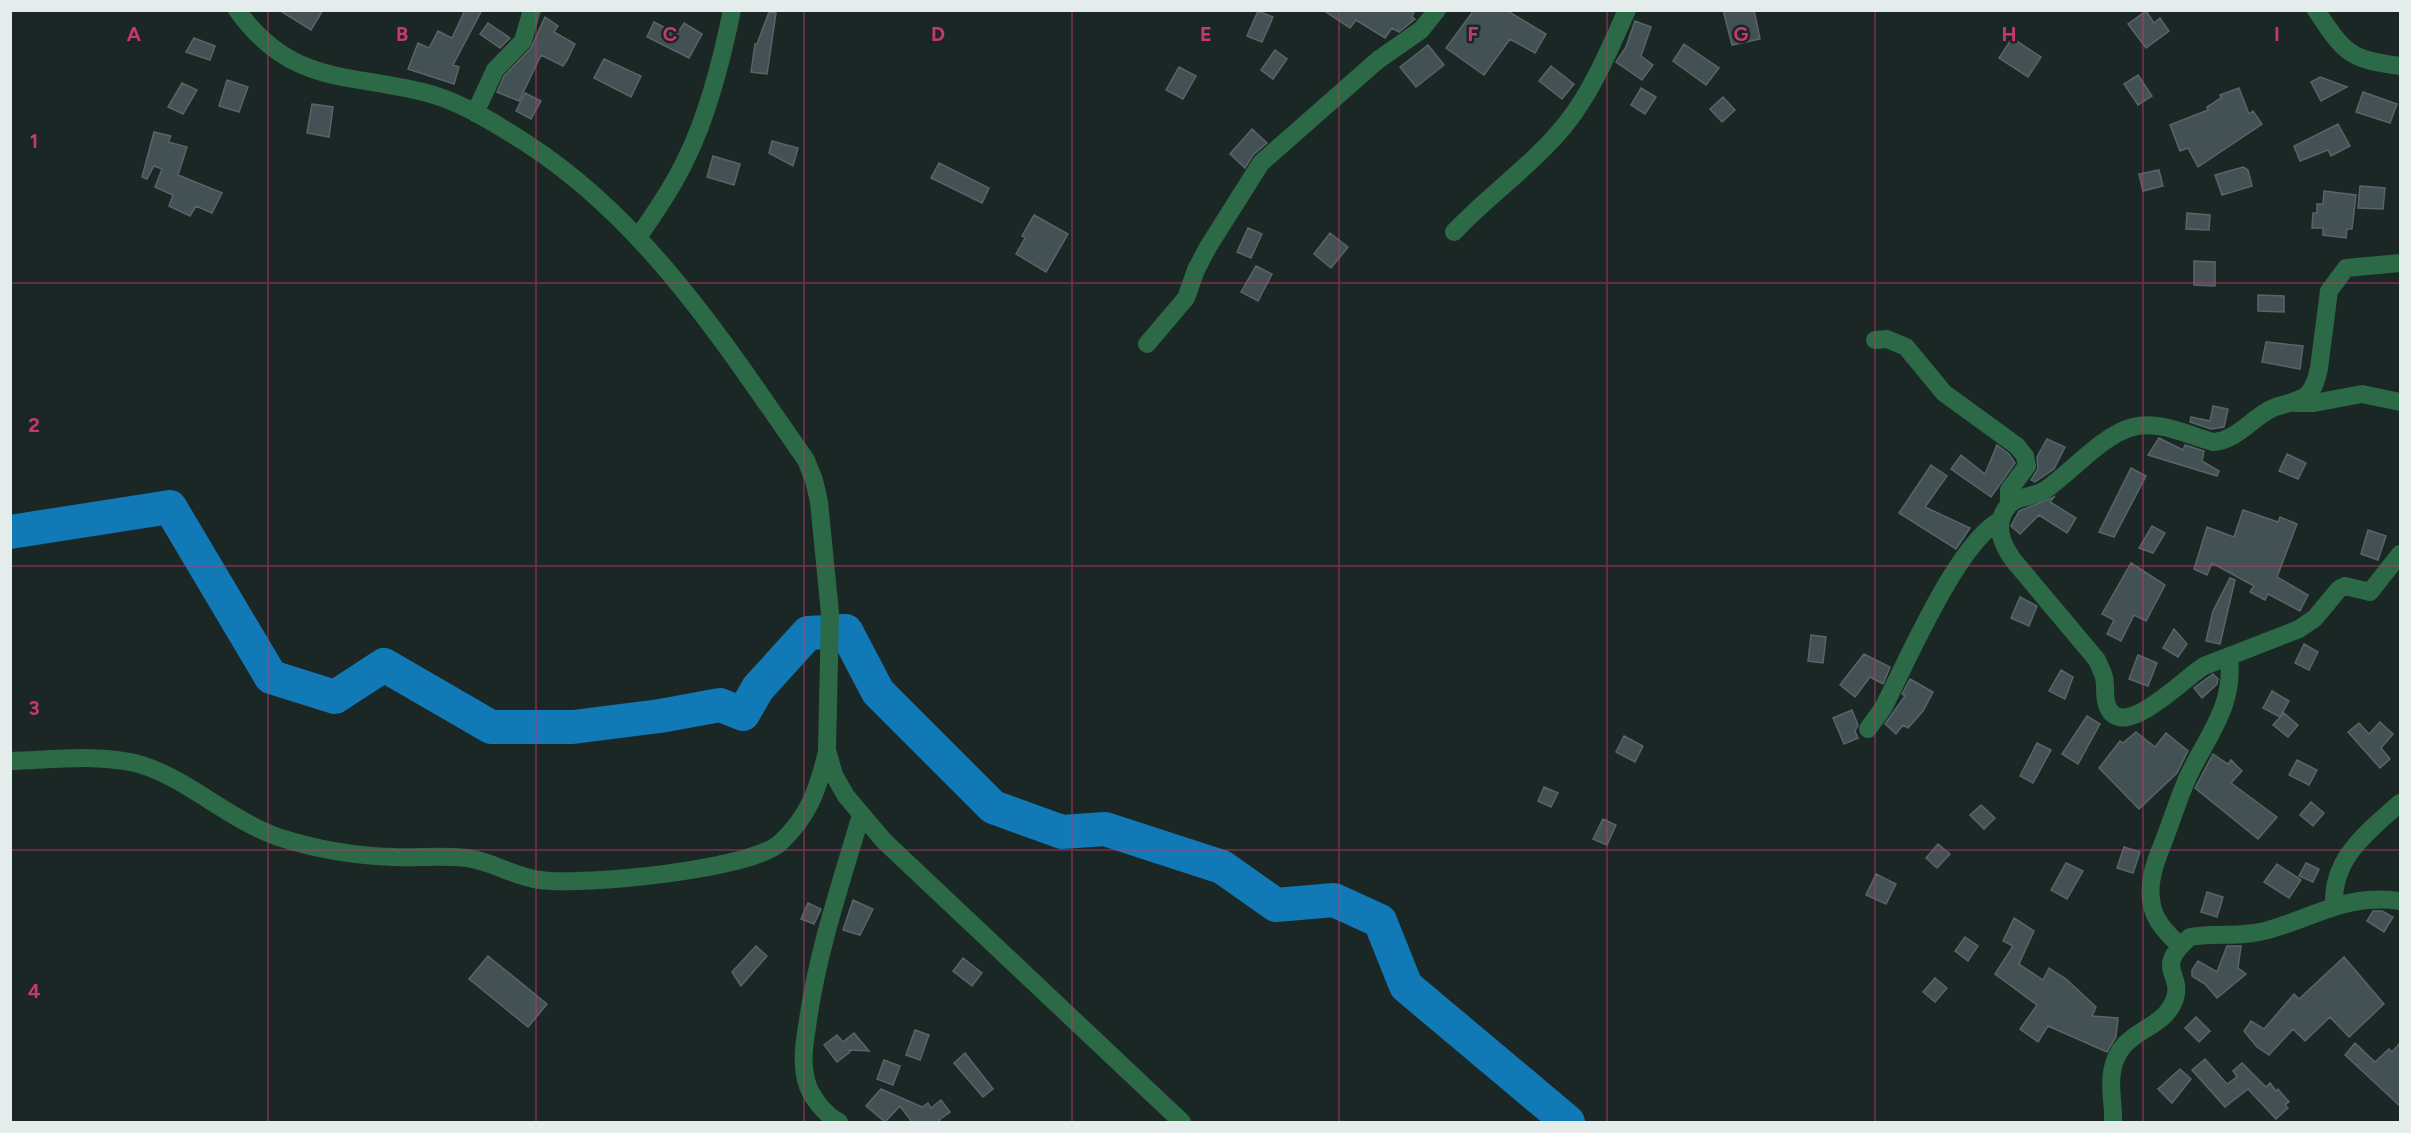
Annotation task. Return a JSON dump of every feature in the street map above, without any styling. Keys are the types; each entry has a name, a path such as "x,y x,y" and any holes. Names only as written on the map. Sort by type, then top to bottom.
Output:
{"street":[{"path":"10,760 96,759 141,765 244,823 312,847 393,857 468,858 539,880 579,881 660,874 754,855 778,844 814,799 827,750 830,613 819,502 806,460 725,346 639,236 548,158 475,113 446,99 413,90 339,78 312,71 268,44 237,10"},
{"path":"475,113 495,70 523,41 532,10"},
{"path":"639,236 674,184 688,156 712,87 732,10"},
{"path":"1147,344 1186,298 1196,270 1208,247 1261,163 1378,60 1421,30 1437,10"},
{"path":"1454,232 1474,211 1514,177 1569,119 1582,102 1627,10"},
{"path":"2316,10 2343,49 2365,62 2400,66"},
{"path":"2294,403 2308,394 2317,381 2329,291 2346,268 2400,263"},
{"path":"1875,340 1887,339 1906,347 1944,393 2017,446 2025,456 2027,466 2009,490 2000,531 2007,552 2097,660 2104,677 2107,706 2116,716 2128,719 2141,714 2191,674 2307,624 2338,589 2345,586 2370,592 2400,554"},
{"path":"1868,729 1883,708 1959,562 1985,529 2023,497 2040,494 2117,433 2133,427 2149,425 2213,442 2223,441 2232,438 2265,411 2294,403 2314,403 2362,394 2400,402"},
{"path":"2180,946 2161,926 2152,905 2151,879 2187,780 2220,718 2228,696 2232,678 2229,656"},
{"path":"827,750 834,775 861,815 921,876 1182,1122"},
{"path":"2334,905 2333,888 2345,857 2356,843 2400,803"},
{"path":"839,1122 828,1116 810,1090 804,1067 804,1050 815,976 861,815"},
{"path":"2113,1122 2111,1073 2115,1063 2124,1045 2137,1032 2152,1027 2165,1015 2176,997 2170,970 2172,957 2190,937 2266,931 2334,905 2383,898 2400,901"}],"building":[{"path":"279,10 323,10 311,30"},
{"path":"465,10 482,10 453,65 459,67 454,84 408,69 418,43 429,48 438,31 452,38"},
{"path":"1323,10 1415,10 1412,17 1415,19 1399,32 1392,28 1385,38 1356,20 1350,28"},
{"path":"1474,10 1506,10 1546,34 1535,53 1510,39 1484,75 1446,48"},
{"path":"1723,10 1754,10 1760,39 1732,45"},
{"path":"1258,11 1273,17 1262,42 1247,36"},
{"path":"2146,11 2154,23 2160,18 2169,31 2146,48 2128,24"},
{"path":"769,12 776,13 767,74 751,72 755,44 757,44"},
{"path":"545,17 558,26 554,32 575,44 567,60 563,66 541,55 519,101 497,92 504,76 531,48"},
{"path":"1635,21 1651,27 1641,56 1653,65 1642,80 1616,62 1626,47"},
{"path":"654,22 677,34 684,23 702,34 689,58 647,37"},
{"path":"488,23 510,38 500,48 480,34"},
{"path":"194,38 215,46 210,60 186,52"},
{"path":"2012,38 2041,57 2028,77 1999,58"},
{"path":"1684,44 1719,68 1706,85 1673,61"},
{"path":"1428,45 1444,65 1416,87 1400,67"},
{"path":"1275,50 1287,59 1273,79 1261,70"},
{"path":"604,59 641,76 631,97 594,78"},
{"path":"1551,66 1574,84 1562,99 1539,81"},
{"path":"1179,67 1196,76 1183,99 1166,90"},
{"path":"2138,75 2152,96 2138,105 2124,84"},
{"path":"2320,77 2347,87 2321,101 2311,82"},
{"path":"227,80 248,87 239,112 219,106"},
{"path":"182,83 197,90 183,114 168,107"},
{"path":"1641,88 1656,97 1645,114 1631,105"},
{"path":"2239,88 2249,114 2253,111 2262,124 2198,167 2188,148 2180,151 2170,125 2208,110 2207,107 2221,98 2220,95"},
{"path":"2363,92 2397,104 2390,123 2356,112"},
{"path":"525,93 541,101 531,119 516,111"},
{"path":"1723,97 1735,110 1722,122 1710,109"},
{"path":"312,104 333,107 329,137 307,133"},
{"path":"2338,124 2350,146 2331,156 2328,150 2300,161 2294,146"},
{"path":"1252,129 1267,143 1253,155 1245,168 1230,154"},
{"path":"154,132 171,136 168,142 187,147 178,175 222,193 212,213 196,206 190,216 169,206 173,195 155,187 162,169 154,166 147,179 142,177"},
{"path":"772,141 798,148 793,166 769,153"},
{"path":"713,156 740,164 734,185 707,177"},
{"path":"939,163 989,188 982,203 931,178"},
{"path":"2243,167 2248,170 2252,186 2222,195 2215,175"},
{"path":"2159,170 2163,186 2143,191 2139,174"},
{"path":"2360,186 2385,188 2383,209 2358,208"},
{"path":"2324,191 2356,195 2352,229 2347,229 2346,238 2323,235 2323,228 2312,228 2313,213 2317,213 2317,204 2323,204"},
{"path":"2187,213 2210,215 2209,230 2186,229"},
{"path":"1034,215 1068,234 1046,272 1016,254 1025,238 1022,236"},
{"path":"1248,228 1262,234 1251,258 1237,252"},
{"path":"1330,233 1348,247 1331,268 1314,254"},
{"path":"2194,261 2215,262 2215,286 2194,285"},
{"path":"1256,266 1272,274 1258,301 1241,292"},
{"path":"2258,295 2284,296 2284,312 2258,311"},
{"path":"2266,342 2303,346 2300,369 2262,362"},
{"path":"2213,406 2228,409 2224,427 2211,429 2190,422 2191,417 2210,421"},
{"path":"2159,438 2183,450 2185,445 2204,451 2202,461 2219,471 2217,476 2148,455"},
{"path":"2047,439 2065,447 2054,469 2035,482 2031,480 2038,469 2037,457"},
{"path":"1997,445 2009,454 2015,463 1991,497 1951,469 1961,455 1985,474"},
{"path":"2287,454 2306,463 2298,479 2279,471"},
{"path":"1931,465 1947,476 1925,507 1970,528 1956,549 1899,513"},
{"path":"2131,468 2146,476 2114,537 2099,532"},
{"path":"2054,497 2050,502 2076,518 2067,533 2039,515 2020,534 2011,526 2019,511"},
{"path":"2243,510 2278,522 2280,517 2297,524 2277,577 2308,595 2300,611 2268,594 2265,600 2250,592 2254,586 2212,563 2207,575 2194,569 2207,527 2234,537"},
{"path":"2152,526 2165,533 2153,553 2139,548"},
{"path":"2368,530 2386,536 2378,560 2361,554"},
{"path":"2131,563 2165,585 2146,621 2134,615 2121,641 2107,634 2114,620 2102,614"},
{"path":"2230,578 2235,580 2220,644 2206,641 2213,611"},
{"path":"2020,597 2037,606 2029,626 2011,618"},
{"path":"2174,629 2187,644 2178,657 2163,648"},
{"path":"1811,635 1826,637 1823,663 1808,661"},
{"path":"2304,644 2318,652 2309,670 2295,663"},
{"path":"1864,654 1890,667 1883,684 1870,677 1855,697 1840,685"},
{"path":"2138,655 2157,663 2148,686 2129,679"},
{"path":"2061,670 2073,677 2065,699 2049,691"},
{"path":"2213,674 2218,679 2217,684 2202,698 2194,688"},
{"path":"1910,679 1933,692 1923,711 1908,728 1903,725 1896,734 1885,724 1905,696 1902,694"},
{"path":"2272,691 2289,701 2280,717 2263,708"},
{"path":"1852,710 1858,725 1855,731 1858,738 1844,744 1833,718"},
{"path":"2284,713 2298,725 2288,737 2273,725"},
{"path":"2087,716 2100,724 2078,764 2062,754"},
{"path":"2380,722 2393,734 2381,748 2390,759 2380,768 2348,732 2359,723 2369,734"},
{"path":"2136,732 2155,747 2166,733 2188,751 2177,773 2139,809 2099,768 2120,741 2123,743"},
{"path":"1624,736 1643,746 1635,762 1616,752"},
{"path":"2037,743 2051,750 2033,783 2020,776"},
{"path":"2213,754 2228,764 2231,760 2242,771 2231,783 2277,817 2258,839 2195,788"},
{"path":"2297,760 2317,770 2309,785 2289,775"},
{"path":"1544,787 1558,793 1551,807 1538,801"},
{"path":"2311,802 2324,813 2313,826 2300,815"},
{"path":"1981,805 1995,818 1984,829 1970,815"},
{"path":"1603,819 1616,825 1607,845 1593,839"},
{"path":"1938,844 1950,854 1937,868 1926,858"},
{"path":"2124,847 2140,852 2133,873 2117,868"},
{"path":"2066,863 2083,871 2067,899 2051,890"},
{"path":"2306,863 2319,869 2313,882 2299,876"},
{"path":"2277,864 2301,880 2289,898 2264,882"},
{"path":"1876,874 1896,884 1886,904 1866,895"},
{"path":"2207,892 2223,897 2217,917 2201,912"},
{"path":"853,900 873,909 860,935 843,930"},
{"path":"808,903 821,909 814,924 801,919"},
{"path":"2373,911 2382,911 2393,917 2384,932 2367,921"},
{"path":"2014,918 2034,931 2019,964 2043,980 2049,968 2066,979 2096,1007 2092,1016 2118,1018 2116,1037 2107,1052 2048,1026 2038,1042 2020,1029 2037,1005 1995,974 2013,946 2003,941"},
{"path":"1965,937 1978,946 1968,961 1955,951"},
{"path":"756,946 767,956 741,986 732,972"},
{"path":"2227,946 2241,946 2238,968 2246,974 2217,998 2205,984 2192,976 2192,970 2198,961 2217,972"},
{"path":"488,956 547,1004 528,1027 469,979"},
{"path":"2344,957 2384,1004 2349,1037 2330,1017 2305,1041 2293,1029 2269,1055 2257,1047 2244,1031 2251,1021 2264,1029 2294,994 2299,999"},
{"path":"963,958 982,973 972,986 953,971"},
{"path":"1935,978 1947,988 1935,1002 1923,992"},
{"path":"2196,1017 2210,1031 2199,1042 2185,1028"},
{"path":"915,1030 929,1035 920,1060 906,1055"},
{"path":"854,1033 869,1051 849,1050 850,1052 837,1062 824,1045 837,1035 843,1042"},
{"path":"2355,1043 2375,1062 2389,1049 2392,1052 2400,1043 2400,1106 2345,1055"},
{"path":"965,1053 993,1089 983,1097 954,1063"},
{"path":"2205,1059 2227,1084 2237,1077 2233,1071 2242,1063 2266,1087 2270,1083 2276,1091 2278,1089 2289,1102 2285,1105 2288,1108 2276,1119 2248,1089 2225,1107 2192,1070"},
{"path":"884,1060 900,1066 893,1085 877,1079"},
{"path":"2180,1069 2191,1079 2172,1103 2158,1089"},
{"path":"881,1089 922,1107 928,1103 931,1108 941,1100 950,1112 939,1120 941,1122 912,1122 900,1106 885,1122 866,1106"}],"waterway":[{"path":"10,532 170,507 271,677 335,697 384,665 491,727 573,727 660,716 720,705 743,714 758,688 808,633 846,631 878,692 993,807 1062,832 1105,829 1222,867 1276,905 1334,900 1380,921 1406,986 1568,1122"}]}
